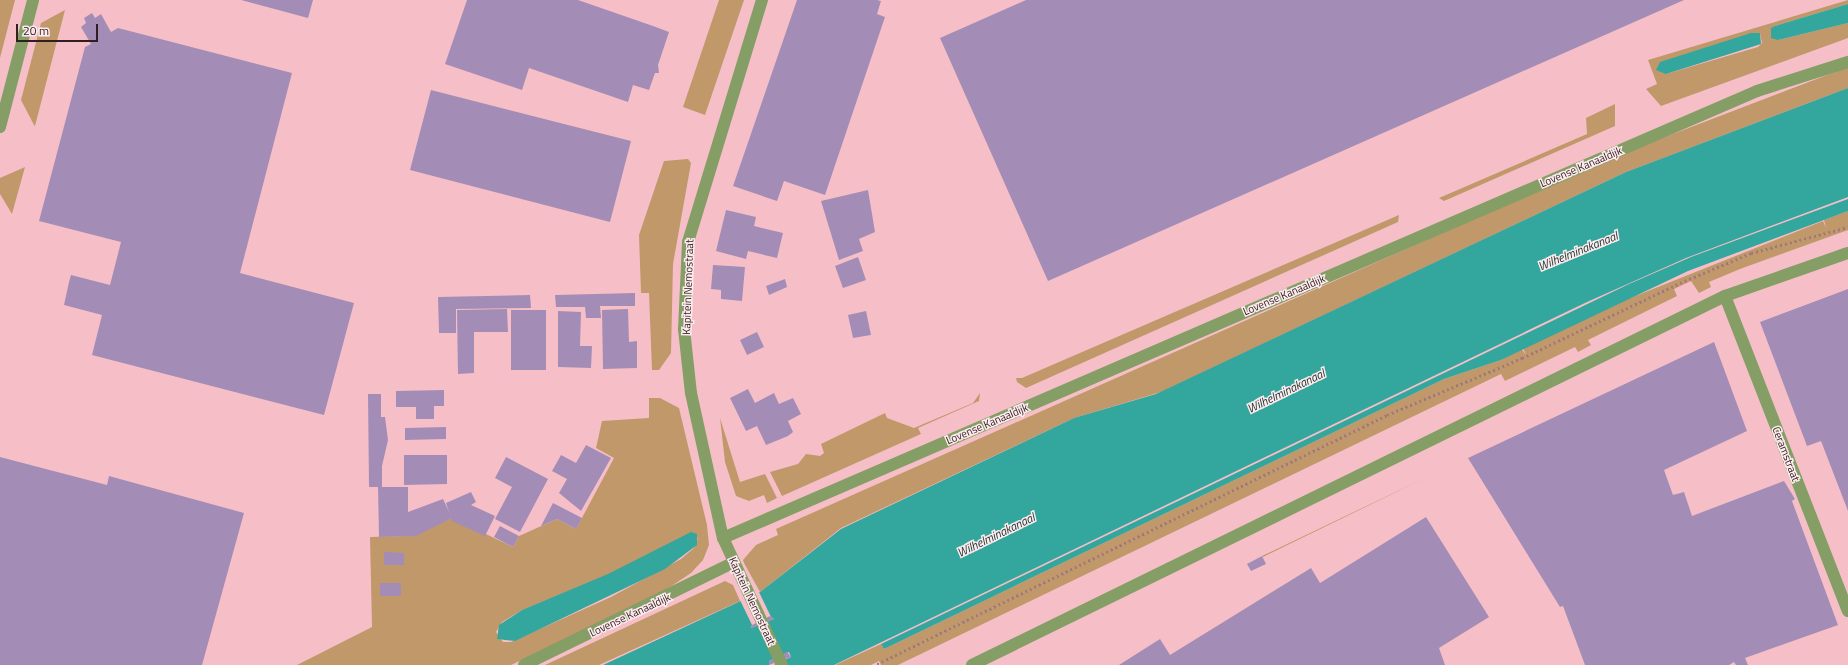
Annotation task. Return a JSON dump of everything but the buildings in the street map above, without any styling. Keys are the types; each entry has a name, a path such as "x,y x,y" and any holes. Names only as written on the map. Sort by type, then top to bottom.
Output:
{"street":[{"path":"0,126 33,0"},
{"name":"Kapitein Nemostraat","path":"762,0 688,242 684,329 691,393 723,538 782,665"},
{"name":"Lovense Kanaaldijk","path":"723,538 1757,90 1848,62"},
{"path":"972,665 1725,296 1848,253"},
{"name":"Ceramstraat","path":"1725,296 1848,611"},
{"name":"Lovense Kanaaldijk","path":"524,665 734,562"}],"path":[{"path":"877,664 1387,415 1522,358 1680,283 1752,253 1848,227"}],"shaded area":[{"path":"0,0 15,0 0,58"},
{"path":"719,0 744,0 705,115 683,107"},
{"path":"1848,0 1848,4 1775,26 1778,40 1848,23 1848,38 1661,106 1646,89 1657,84 1648,60","holes":["1760,33 1762,43 1758,47 1666,74"]},
{"path":"65,10 35,126 21,100 41,23"},
{"path":"1848,67 1848,88 1626,172 1161,392 1074,418 841,528 760,592 744,563 743,560 756,545 778,535 776,529 1618,155"},
{"path":"1615,104 1615,126 1444,201 1439,198 1587,134 1586,118"},
{"path":"688,159 691,163 673,264 671,353 659,370 652,370 649,293 641,293 639,235 664,161"},
{"path":"25,167 12,214 0,194 0,178"},
{"path":"1848,211 1848,230 1740,269 1709,282 1711,287 1699,293 1691,281 1674,289 1677,296 1588,340 1591,345 1578,352 1575,347 1505,381 1501,374 898,665 881,665 879,661 871,665 835,665 881,644 884,649 1444,379 1501,360 1521,348 1526,355 1523,348 1628,299 1823,221 1826,228 1824,220"},
{"path":"1399,215 1398,222 1026,388 1017,382 1016,378 1022,378"},
{"path":"980,393 979,401 918,428 921,434 782,496 770,472 798,464 806,454 820,456 824,453 821,444 885,413 887,418 914,428 973,403"},
{"path":"649,398 660,398 679,408 707,525 709,545 703,560 691,573 655,597 511,665 297,665 372,627 370,537 408,536 452,518 513,547 519,536 557,519 576,529 614,458 596,448 602,421 649,418","holes":["698,538 694,548 681,559 611,597 511,642 503,642 496,632 502,622 522,610"]},
{"path":"720,418 740,482 765,474 777,498 767,503 764,495 749,501 736,496 725,462"},
{"path":"1427,477 1263,557 1262,556"},
{"path":"725,581 733,585 740,601 599,665 545,665"}],"water":[{"path":"1848,4 1848,23 1778,40 1771,38 1771,28 1775,26"},
{"path":"1751,33 1760,33 1761,44 1666,74 1656,70 1660,62"},
{"name":"Wilhelminakanaal","path":"1848,88 1848,197 1686,258 1587,302 834,665 774,665 791,657 789,652 769,661 769,665 603,665 760,592 841,529 1074,418 1156,394 1626,172","holes":["770,616 774,619 751,628 752,625"]},
{"path":"1848,199 1848,211 1688,271 1501,360 1444,379 884,649 881,644 1629,284 1691,257"},
{"path":"691,532 697,534 697,545 665,569 515,641 497,639 499,625 522,610 608,574"}],"pier":[{"path":"759,592 771,617 753,627 740,600"}]}
